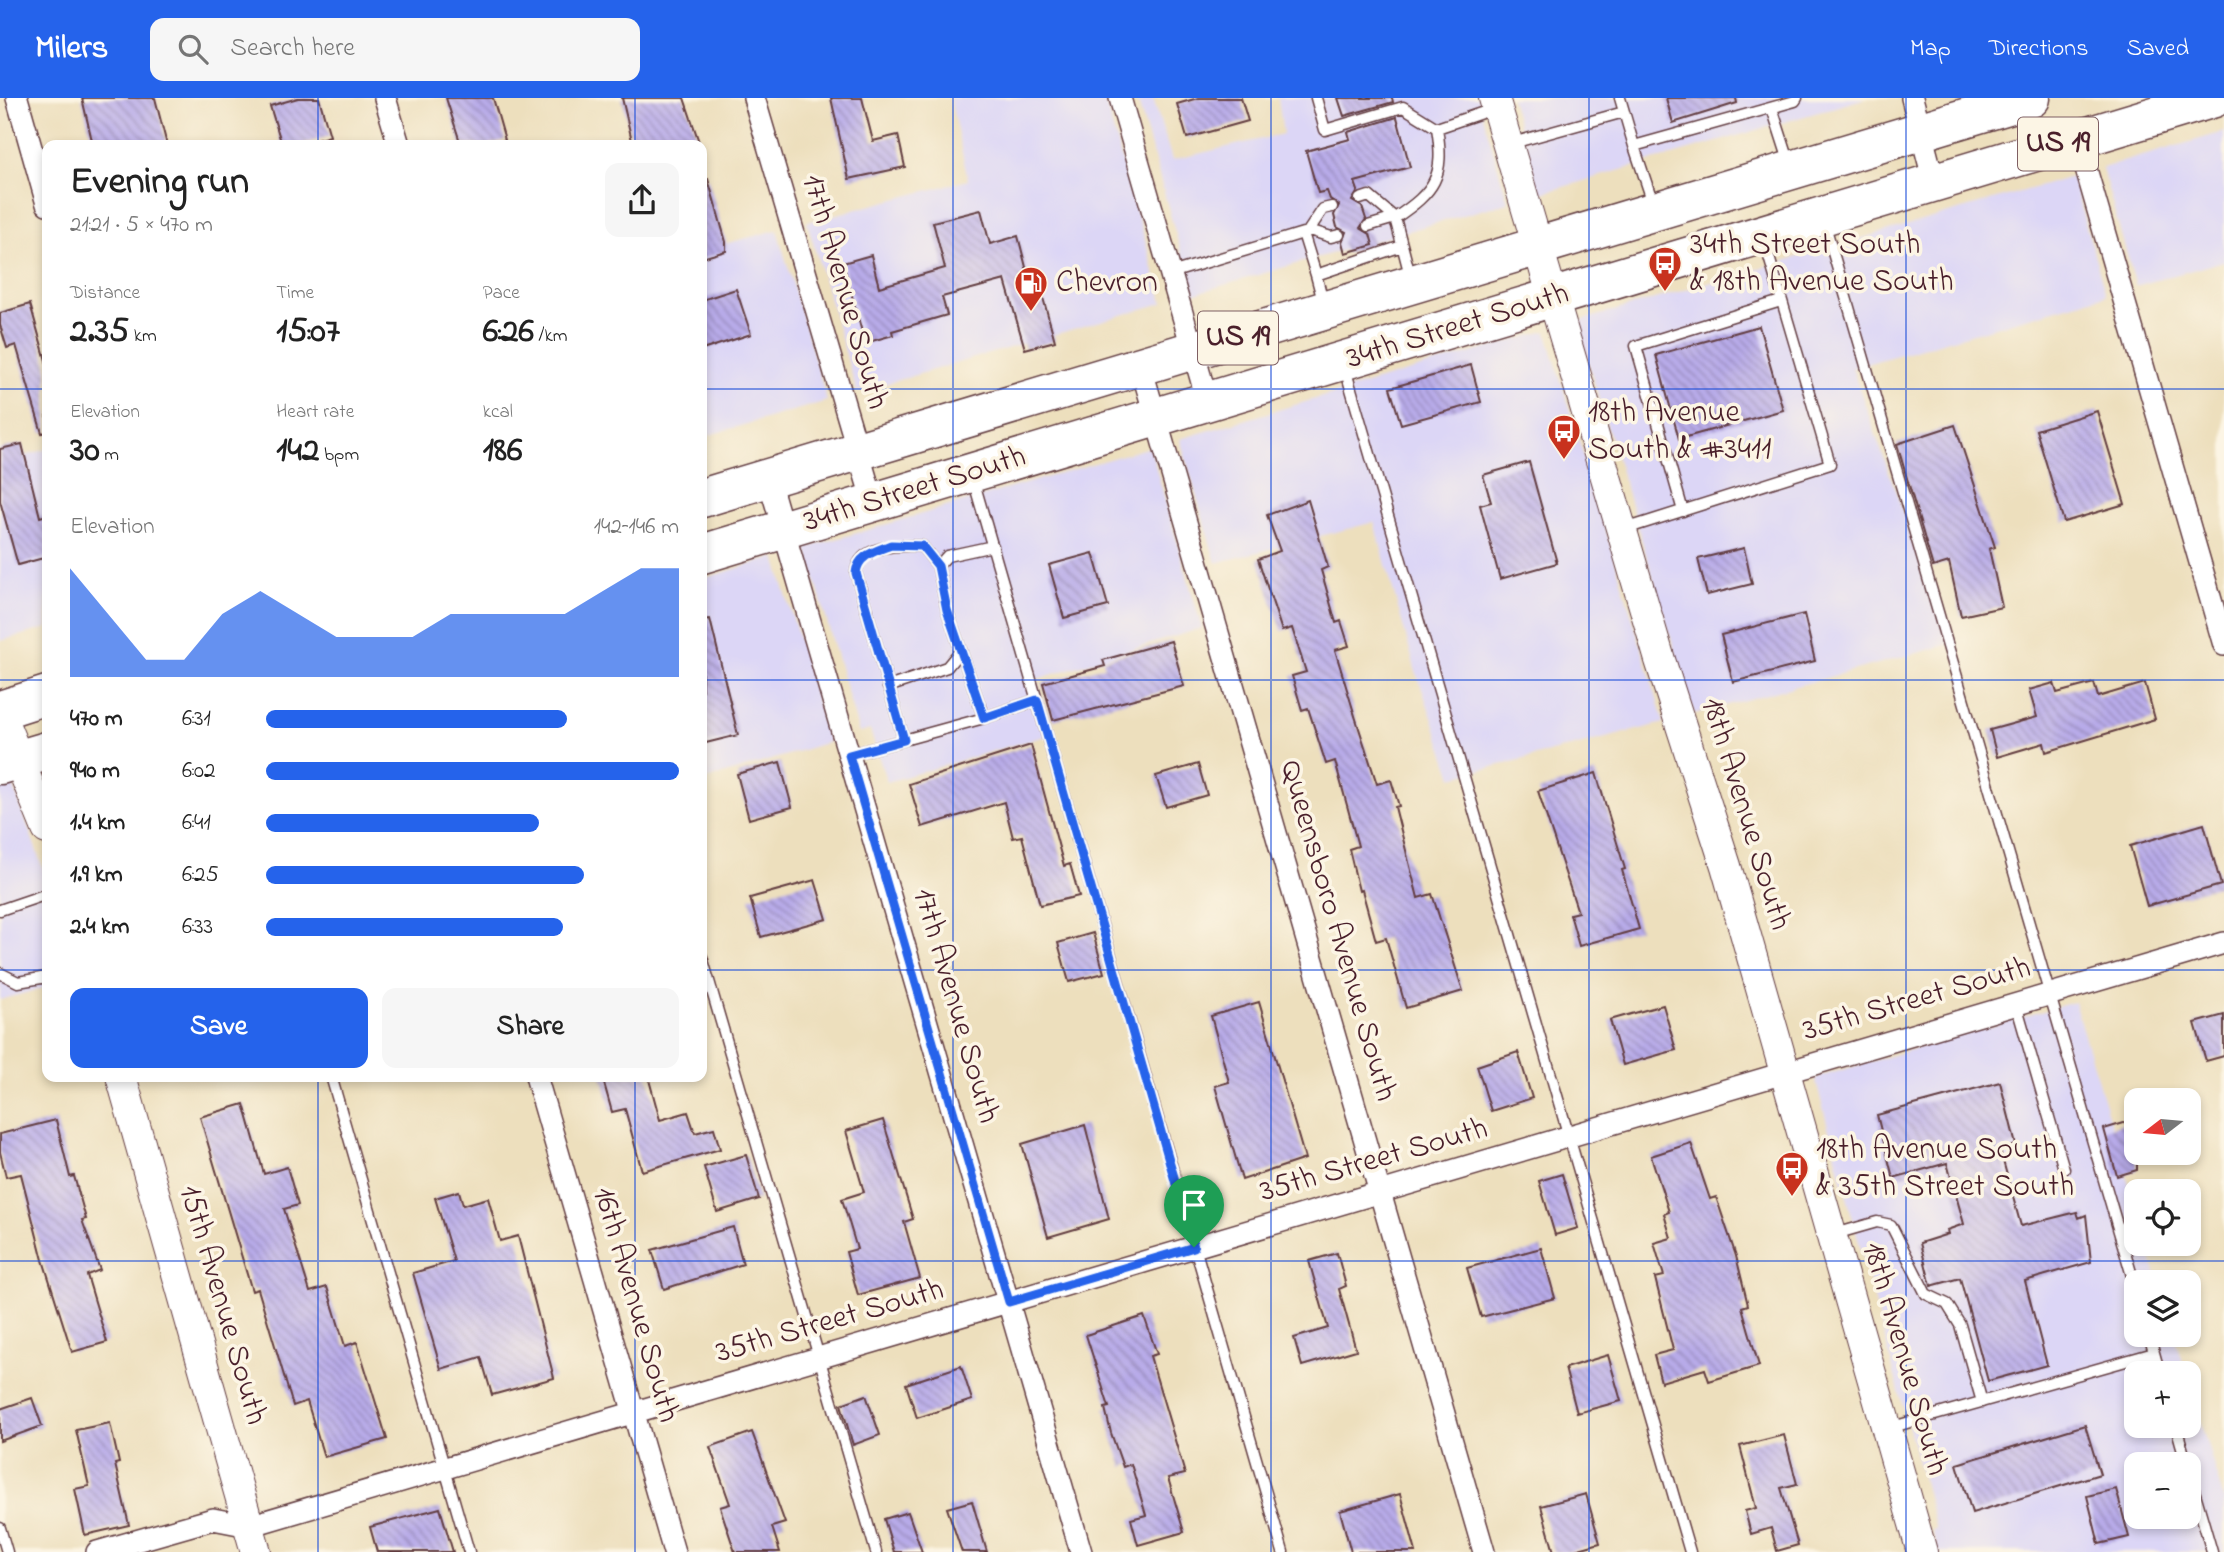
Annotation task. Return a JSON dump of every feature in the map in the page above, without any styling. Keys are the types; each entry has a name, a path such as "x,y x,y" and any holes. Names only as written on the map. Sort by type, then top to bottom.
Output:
{"highway":[{"name":"34th Street South","path":"707,496 1791,170 1916,115 2031,98"},
{"name":"34th Street South","path":"707,552 2214,98"},
{"path":"0,712 42,697"}],"street":[{"path":"17,98 42,186"},
{"path":"384,98 397,140"},
{"name":"17th Avenue South","path":"754,98 873,502"},
{"path":"1120,98 1208,403"},
{"name":"18th Avenue South","path":"1496,103 1660,660 1726,866 1922,1552"},
{"path":"1916,115 1934,182"},
{"path":"2077,138 2224,645"},
{"name":"Queensboro Avenue South","path":"1141,367 1158,418 1484,1552"},
{"name":"17th Avenue South","path":"768,477 1081,1552"},
{"path":"0,712 23,758 42,813"},
{"name":"35th Street South","path":"97,1552 213,1519 253,1539 445,1468 2224,943"},
{"name":"15th Avenue South","path":"123,1082 253,1539"},
{"name":"16th Avenue South","path":"538,1082 674,1552"}],"lane":[{"path":"1316,98 1325,130 1403,107 1437,128"},
{"path":"1620,98 1657,212"},
{"path":"1634,146 1794,102 1797,98"},
{"path":"1437,128 1496,103"},
{"path":"1772,108 1791,170"},
{"path":"1508,144 1624,112"},
{"path":"1368,226 1395,218 1430,190 1441,157 1437,128"},
{"path":"1360,199 1369,196 1395,218 1413,285"},
{"path":"1326,311 1306,232 1323,209 1332,207"},
{"path":"1823,216 2130,1270"},
{"path":"1171,273 1306,232 1331,237 1339,234"},
{"path":"1622,530 1830,464 1763,234"},
{"path":"1316,275 1402,246"},
{"path":"1683,511 1636,346 1781,301"},
{"path":"1343,362 1690,1552"},
{"path":"971,473 1283,1552"},
{"path":"904,740 856,573 857,565 864,556 891,545 922,546 938,566 947,610 984,718"},
{"path":"938,566 947,556 993,546"},
{"path":"888,687 947,667 961,650"},
{"path":"849,755 984,718 1037,700"},
{"path":"0,910 42,896"},
{"path":"0,973 18,982 42,978"},
{"path":"707,974 876,1552"},
{"path":"2016,1004 2064,1169"},
{"path":"333,1082 469,1552"},
{"path":"1833,1235 1877,1222 1891,1225 1926,1294 1947,1304 1960,1325 1982,1402"},
{"path":"2152,1347 2156,1361"},
{"path":"1887,1429 2154,1353"},
{"path":"2201,1514 2212,1552"},
{"path":"0,1528 7,1552"}],"shaded area":[{"path":"950,98 1104,98 1163,303 857,392 807,222 968,180"},
{"path":"1137,98 1153,98 1172,160 1283,134 1278,98 1478,98 1508,202 1193,294"},
{"path":"1511,98 1866,98 1539,194"},
{"path":"2224,132 2224,261 2136,286 2102,168"},
{"path":"2072,177 2106,295 1852,368 1950,644 1694,714 1576,322"},
{"path":"777,230 827,401 707,436 707,249"},
{"path":"1546,331 1664,723 1453,777 1416,672 1374,522 1216,563 1180,439"},
{"path":"1150,447 1202,628 1037,679 1052,734 887,782 870,730 859,733 806,548"},
{"path":"42,451 42,629 0,641 0,464"},
{"path":"775,557 829,742 707,779 707,577"},
{"path":"12,782 42,866 42,988 0,1000 0,785"},
{"path":"2074,1002 2127,1179 2124,1179 2124,1256 2150,1256 2154,1270 2124,1270 2124,1347 2178,1347 2182,1361 2124,1361 2124,1438 2201,1438 2201,1424 2224,1500 2224,1552 1938,1552 1932,1530 1936,1529 1815,1078"}],"building":[{"path":"82,98 155,98 166,140 92,140"},
{"path":"298,98 319,98 330,136 317,140 280,140 270,106"},
{"path":"446,98 493,98 505,140 459,140"},
{"path":"622,98 684,98 698,140 632,140"},
{"path":"831,98 862,98 873,141 898,135 905,167 849,179"},
{"path":"1198,98 1241,98 1248,121 1187,138 1177,104"},
{"path":"1338,98 1392,98 1393,102 1344,116"},
{"path":"1666,98 1736,98 1737,103 1673,123"},
{"path":"1397,117 1410,167 1355,182 1358,191 1352,201 1362,207 1366,219 1360,228 1370,234 1373,245 1345,253 1342,242 1346,232 1337,227 1334,215 1339,205 1330,199 1327,191 1318,193 1306,151 1350,139 1348,132"},
{"path":"707,179 726,242 726,251 707,257"},
{"path":"981,210 990,244 1018,236 1029,279 1037,276 1055,341 1025,349 1005,280 942,297 947,315 892,331 893,335 865,343 843,263 871,255 879,287 945,268 933,222"},
{"path":"736,289 751,334 707,348 707,298"},
{"path":"30,304 42,346 42,433 16,345 7,348 0,325 0,313"},
{"path":"1759,326 1783,410 1679,439 1656,355"},
{"path":"1471,365 1481,402 1401,424 1390,388"},
{"path":"2097,411 2125,504 2064,522 2036,430"},
{"path":"1955,425 1995,547 1989,549 2002,607 1961,616 1949,562 1933,567 1897,444"},
{"path":"22,444 42,516 42,558 18,565 0,501 0,449"},
{"path":"1529,462 1557,563 1500,579 1480,505 1491,502 1483,475"},
{"path":"1308,500 1328,567 1321,570 1336,623 1341,621 1349,646 1335,650 1355,716 1377,784 1391,780 1399,806 1395,807 1418,898 1432,894 1463,991 1406,1008 1386,938 1376,941 1362,890 1359,891 1349,849 1358,846 1335,761 1326,764 1308,708 1302,710 1292,676 1306,672 1292,628 1282,631 1258,559 1280,551 1267,515"},
{"path":"1744,548 1752,584 1707,595 1698,559"},
{"path":"1093,553 1108,606 1064,618 1049,565"},
{"path":"1804,614 1815,661 1733,682 1721,635"},
{"path":"707,619 710,619 738,735 707,743"},
{"path":"1171,641 1184,686 1053,720 1043,683 1105,666 1103,660"},
{"path":"2054,683 2057,693 2094,683 2098,697 2145,683 2155,719 2046,752 2044,743 1997,757 1990,730 2037,717 2029,690"},
{"path":"1031,745 1064,866 1070,864 1079,896 1040,905 1022,836 1013,838 1004,802 922,827 909,784"},
{"path":"780,762 792,807 749,819 737,774"},
{"path":"1198,764 1207,795 1166,807 1156,776"},
{"path":"1596,773 1625,869 1622,870 1639,929 1579,946 1570,914 1578,912 1538,791"},
{"path":"2204,824 2221,885 2147,906 2130,846"},
{"path":"815,880 827,919 761,937 750,898"},
{"path":"1093,933 1104,973 1069,982 1058,943"},
{"path":"1259,1002 1305,1159 1242,1180 1215,1086 1229,1082 1211,1016"},
{"path":"1663,1005 1676,1050 1623,1065 1610,1020"},
{"path":"2224,1015 2224,1056 2206,1061 2195,1023"},
{"path":"1518,1052 1532,1098 1491,1111 1477,1066"},
{"path":"604,1082 650,1082 660,1120 688,1112 695,1133 714,1128 720,1149 642,1171 625,1109 612,1112"},
{"path":"2000,1082 2016,1145 2000,1150 2021,1226 2077,1212 2079,1218 2086,1215 2091,1262 2025,1281 2047,1365 1988,1381 1960,1278 1931,1286 1920,1243 1948,1234 1947,1230 1964,1224 1947,1163 1893,1178 1877,1115"},
{"path":"244,1104 264,1174 287,1167 298,1205 284,1209 310,1292 327,1287 345,1346 357,1342 387,1439 324,1457 307,1401 293,1406 258,1289 252,1291 200,1117"},
{"path":"56,1120 70,1177 74,1176 86,1219 82,1220 100,1270 87,1275 107,1342 72,1352 43,1260 21,1174 6,1177 0,1152 0,1134"},
{"path":"883,1120 913,1219 904,1222 920,1278 858,1295 846,1252 857,1249 842,1199 864,1192 846,1131"},
{"path":"2124,1123 2124,1166 2137,1166 2137,1170 2117,1176 2104,1129"},
{"path":"1085,1125 1109,1219 1048,1237 1022,1144"},
{"path":"1691,1143 1710,1199 1716,1197 1736,1256 1748,1305 1742,1307 1759,1366 1709,1381 1705,1369 1661,1382 1654,1355 1673,1350 1655,1278 1664,1276 1654,1243 1671,1238 1664,1214 1669,1212 1651,1156"},
{"path":"746,1155 759,1199 717,1212 704,1167"},
{"path":"1562,1174 1578,1228 1555,1235 1539,1181"},
{"path":"459,1191 463,1205 488,1198 500,1241 518,1236 554,1378 492,1395 481,1357 441,1369 413,1273 454,1261 435,1198"},
{"path":"733,1227 743,1264 664,1289 652,1250"},
{"path":"1541,1248 1555,1298 1481,1317 1467,1268"},
{"path":"1337,1253 1346,1286 1339,1289 1356,1350 1302,1366 1294,1338 1328,1328 1309,1261"},
{"path":"1144,1316 1157,1354 1150,1356 1185,1474 1168,1478 1184,1532 1138,1545 1131,1519 1146,1515 1131,1464 1123,1467 1111,1433 1105,1408 1109,1407 1086,1335"},
{"path":"1608,1355 1621,1401 1577,1413 1565,1368"},
{"path":"961,1366 972,1400 917,1418 906,1384"},
{"path":"866,1395 880,1435 853,1445 841,1404"},
{"path":"32,1398 42,1426 0,1441 0,1409"},
{"path":"110,1423 119,1463 115,1464 129,1525 85,1535 75,1489 89,1486 76,1430"},
{"path":"2085,1425 2100,1474 1972,1513 1957,1464"},
{"path":"752,1432 785,1523 772,1527 780,1552 735,1552 720,1507 730,1504 710,1447"},
{"path":"1784,1435 1797,1484 1781,1488 1798,1545 1777,1551 1771,1528 1751,1534 1745,1511 1756,1508 1740,1446"},
{"path":"2116,1489 2124,1529 2127,1529 2129,1537 2099,1544 2087,1496"},
{"path":"1400,1494 1416,1552 1351,1552 1340,1511"},
{"path":"1586,1494 1600,1543 1568,1552 1554,1552 1541,1506"},
{"path":"972,1501 987,1552 962,1552 947,1508"},
{"path":"440,1508 453,1552 377,1552 370,1527"},
{"path":"908,1512 922,1552 894,1552 884,1519"}],"place":[{"name":"34th Street South & 18th Avenue South","path":"1665,293"},
{"name":"Chevron","path":"1031,313"},
{"name":"18th Avenue South & #3411","path":"1564,461"},
{"name":"18th Avenue South & 35th Street South","path":"1792,1198"}],"route":[{"path":"891,545 922,546 938,566 947,610 984,718 1037,700 1194,1247 1009,1302 849,755 904,740 856,573 857,565 864,556 891,545"}]}
